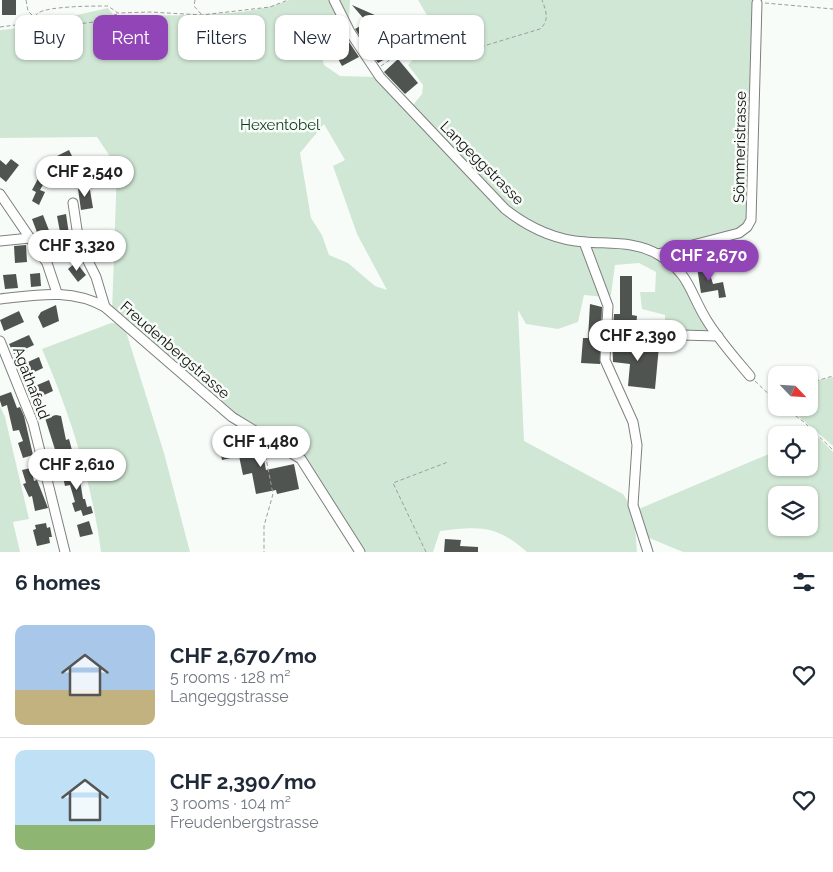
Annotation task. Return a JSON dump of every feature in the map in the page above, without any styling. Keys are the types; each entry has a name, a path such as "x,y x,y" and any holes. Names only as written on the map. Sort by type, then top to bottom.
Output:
{"street":[{"name":"Langeggstrasse","path":"334,0 350,32 377,74 505,209 543,232 584,242 632,244 658,254 677,268 690,283 705,318 750,376"},
{"name":"Sömmeristrasse","path":"658,254 739,233 748,227 751,220 757,3"},
{"path":"0,194 47,263 54,278 57,293"},
{"path":"73,203 79,243 96,277 105,307"},
{"path":"0,241 30,238"},
{"path":"584,242 608,306 605,360 628,408 635,430 637,454 632,492 633,505 648,552"},
{"name":"Freudenbergstrasse","path":"0,299 57,293 90,299 105,307 223,410 254,432 290,451 305,463 360,552"},
{"path":"606,333 718,336"},
{"name":"Agathafeld","path":"0,341 33,423 64,552"}],"path":[{"path":"26,0 28,10 32,15"},
{"path":"195,0 194,6 202,15"},
{"path":"83,23 94,22 118,14 150,12 202,15 270,7 288,0"},
{"path":"377,74 397,55 447,54 467,51 540,29 545,24 547,16 542,0"},
{"path":"757,3 833,9"},
{"path":"36,15 47,11 95,6 110,6 118,14"},
{"path":"0,27 15,25"},
{"path":"750,376 768,394"},
{"path":"818,380 833,376"},
{"path":"796,416 833,450"},
{"path":"254,432 265,453 273,494 264,526 264,552"},
{"path":"426,552 393,483 448,462"}],"green space":[{"name":"Hexentobel","path":"289,0 350,0 349,20 349,15 275,15 275,60 323,60 324,65 340,76 380,77 409,110 422,94 423,85 408,65 412,60 484,60 484,15 427,15 418,0 757,0 751,211 744,228 659,254 677,268 718,336 665,335 665,315 642,309 640,292 655,292 656,272 639,263 615,265 611,295 605,297 584,295 578,322 558,329 526,324 518,310 524,441 623,494 634,511 768,454 768,476 818,476 818,437 833,452 833,552 683,552 642,535 634,514 637,552 527,552 516,543 496,532 466,528 440,531 433,552 364,552 305,463 248,429 124,325 164,453 190,552 101,552 92,500 79,449 62,398 42,349 111,323 123,324 112,312 117,167 97,137 0,138 0,30 15,28 15,60 83,60 83,15 77,15 108,8 113,15 93,15 93,60 168,60 168,15 178,15 178,60 265,60 265,15 205,15 251,10","holes":["324,124 345,160 333,166 357,234 387,290 375,286 348,263 329,255 322,235 311,218 300,153"]},
{"path":"833,377 833,446 818,433 818,426 810,426 798,416 818,416 818,381"},
{"path":"0,406 5,417 29,519 13,522 20,552 0,552"}],"building":[{"path":"2,0 16,0 16,15 2,15"},
{"path":"352,5 375,15 361,15"},
{"path":"359,27 359,35 355,29"},
{"path":"349,42 359,57 342,66 339,60 349,60"},
{"path":"399,60 418,83 405,94 384,72"},
{"path":"69,150 74,160 55,170 49,160"},
{"path":"11,159 19,165 6,182 0,177 0,160 6,165"},
{"path":"40,175 47,178 40,190 45,192 39,205 32,201 36,192 32,190"},
{"path":"89,184 93,208 81,210 78,189 83,189 83,185"},
{"path":"66,214 70,241 59,242 58,236 45,244 42,234 38,235 32,219 43,215 50,233 60,232 57,216"},
{"path":"26,245 27,262 15,263 14,246"},
{"path":"76,262 86,275 78,282 68,269"},
{"path":"707,265 713,284 723,282 726,297 719,298 718,290 701,293 697,267"},
{"path":"40,273 41,286 31,287 30,274"},
{"path":"16,274 18,288 5,289 3,275"},
{"path":"620,276 632,276 632,315 637,316 636,328 613,327 614,314 620,314"},
{"path":"590,304 602,307 600,364 581,363 583,338 588,338"},
{"path":"56,305 59,321 43,328 38,317 41,312"},
{"path":"19,311 24,322 4,331 0,320"},
{"path":"29,335 34,345 14,354 9,344"},
{"path":"612,339 659,346 655,389 628,386 630,364 613,362"},
{"path":"39,357 43,368 24,377 19,366"},
{"path":"49,380 53,391 33,400 28,389"},
{"path":"11,392 17,408 20,407 24,416 33,455 23,458 18,443 23,441 19,430 13,431 7,405 2,407 0,401 0,396"},
{"path":"56,415 61,416 66,440 69,439 73,454 58,459 45,418"},
{"path":"245,432 251,451 262,449 266,470 294,464 299,489 277,494 276,490 256,494 252,473 243,475 239,456 222,460 220,449 234,446 232,435"},
{"path":"31,468 34,481 37,480 48,508 35,511 32,496 29,497 23,484 26,483 22,470"},
{"path":"78,468 83,499 85,499 87,507 91,506 93,513 83,516 81,510 75,512 72,503 75,502 70,485 65,486 62,473"},
{"path":"89,521 93,534 80,537 77,525"},
{"path":"46,523 47,528 50,527 52,537 49,537 50,543 37,546 33,530 36,529 35,525"},
{"path":"445,539 461,540 460,546 478,547 478,552 444,552"}]}
